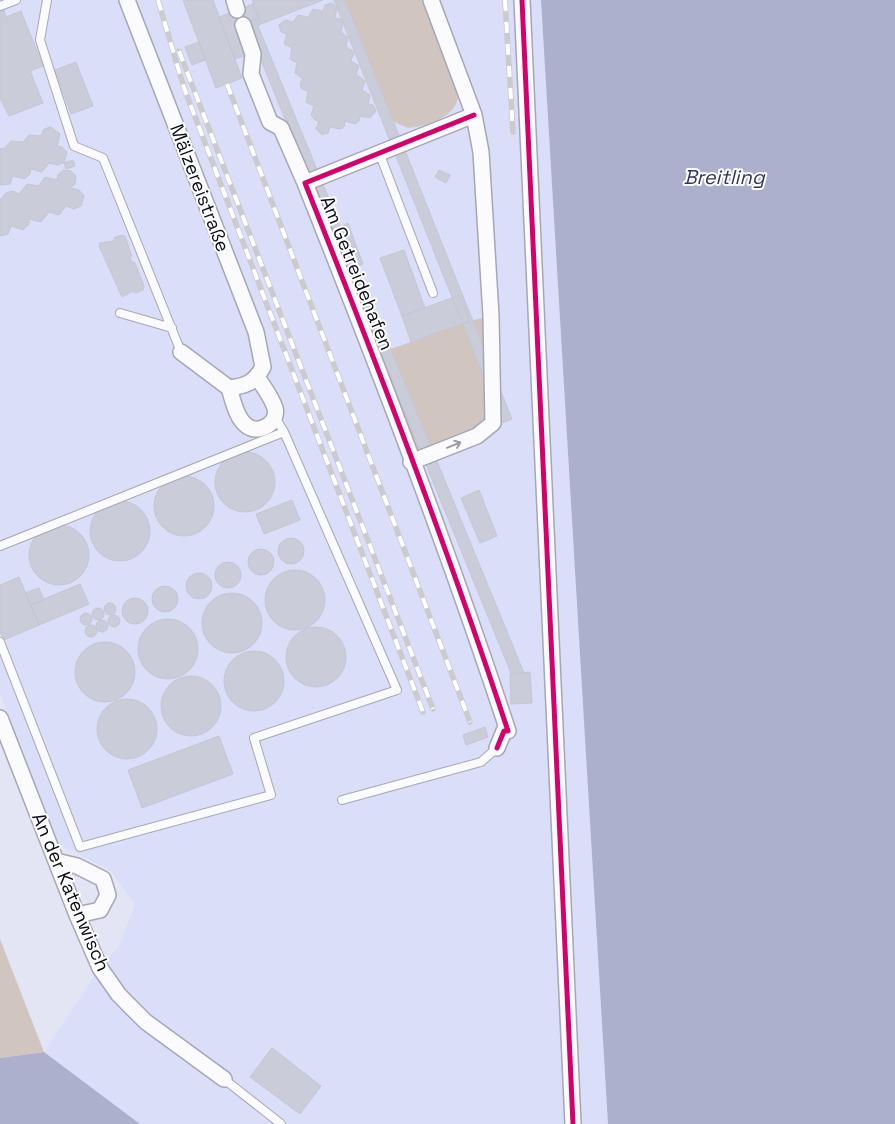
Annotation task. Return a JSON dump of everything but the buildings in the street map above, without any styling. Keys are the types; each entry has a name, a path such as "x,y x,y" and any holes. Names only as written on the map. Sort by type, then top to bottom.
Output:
{"street":[{"name":"Mälzereistraße","path":"127,0 256,332 263,367 257,377"},
{"path":"411,462 477,436 493,423 491,316 481,152 474,115 431,0"},
{"path":"522,0 573,1124"},
{"name":"Am Getreidehafen","path":"243,25 253,54 250,74 270,122 281,128 305,183 374,355 411,462 471,620 508,731 504,731 497,748"},
{"name":"Am Getreidehafen","path":"305,183 380,155 474,115"},
{"path":"182,352 229,388 240,419 248,427 258,429 269,425 275,417 275,407 257,377 247,386 229,388"},
{"name":"An der Katenwisch","path":"0,718 77,915 100,968 120,996 146,1022 224,1079"},
{"path":"56,861 77,866 103,879 108,895 100,910 77,915"}],"lane":[{"path":"0,6 16,0"},
{"path":"47,0 40,40 74,146 103,158 182,352"},
{"path":"380,155 433,293"},
{"path":"120,313 172,328"},
{"path":"0,642 80,847 271,795 254,738 397,690 284,432 275,417"},
{"path":"0,546 284,432"},
{"path":"342,800 481,762 497,748"},
{"path":"224,1079 281,1124"}],"shaded area":[{"path":"0,0 541,0 608,1124 140,1124 44,1052 100,968 119,946 135,905 111,871 59,844 0,694"},
{"path":"345,0 424,0 445,51 458,91 458,98 451,111 438,120 415,127 408,128 394,122 389,115"},
{"path":"491,316 493,423 411,462 374,355 470,321"},
{"path":"0,939 44,1052 0,1058"}],"water":[{"name":"Breitling","path":"541,0 895,0 895,1124 608,1124"},
{"path":"44,1052 140,1124 0,1124 0,1058"}],"railway":[{"path":"158,0 184,88 423,712"},
{"path":"505,0 513,132"},
{"path":"179,51 433,709"},
{"path":"227,84 470,722"}],"cycle path":[{"path":"522,0 573,1124"},
{"path":"474,115 305,183 411,456 485,662 508,731 504,731 497,748"}]}
